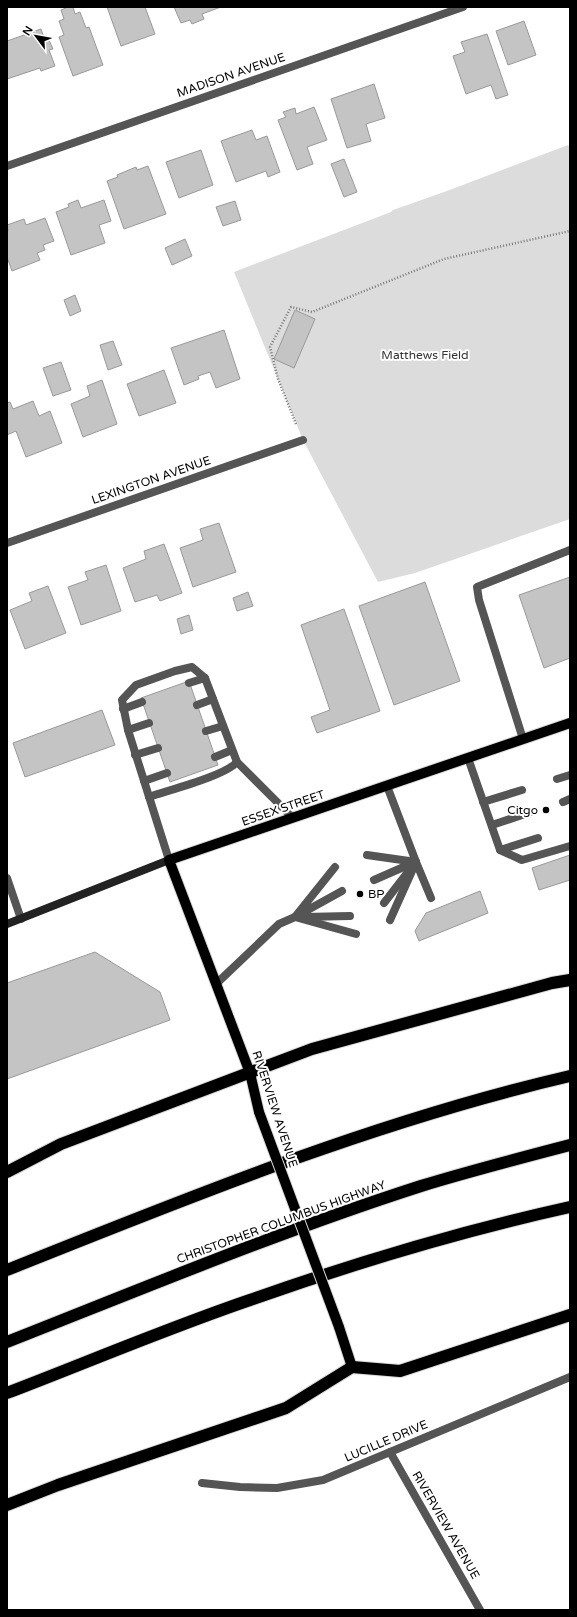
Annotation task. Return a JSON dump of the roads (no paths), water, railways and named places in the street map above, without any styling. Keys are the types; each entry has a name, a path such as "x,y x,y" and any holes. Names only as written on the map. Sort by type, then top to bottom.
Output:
{"highway":[{"path":"7,1172 61,1144 312,1049 570,980"},
{"path":"7,1270 195,1195 308,1153 415,1118 517,1088 570,1076"},
{"name":"CHRISTOPHER COLUMBUS HIGHWAY","path":"7,1342 196,1267 331,1217 421,1186 570,1145"},
{"path":"7,1393 241,1303 339,1269 438,1239 523,1217 570,1207"},
{"path":"7,1505 58,1485 286,1408 352,1367 400,1371 570,1316"}],"main road":[{"name":"ESSEX STREET","path":"7,924 169,860 523,739 569,726"},
{"name":"RIVERVIEW AVENUE","path":"169,860 250,1072 259,1112 339,1327 352,1367"}],"street":[{"name":"MADISON AVENUE","path":"7,166 463,7"},
{"name":"LEXINGTON AVENUE","path":"7,543 303,440"},
{"path":"523,739 479,600 477,587 570,550"},
{"path":"169,860 128,730 122,700 136,685 175,671 192,667 205,678 237,762 293,818"},
{"path":"190,684 205,678"},
{"path":"197,705 213,699"},
{"path":"123,709 142,702"},
{"path":"128,730 149,723"},
{"path":"206,731 223,726"},
{"path":"136,755 158,748"},
{"path":"215,757 232,750"},
{"path":"468,758 500,850 522,860 570,846"},
{"path":"149,797 221,773 232,767 237,762"},
{"path":"144,781 167,773"},
{"path":"557,779 570,776"},
{"path":"386,786 431,898"},
{"path":"483,802 522,790"},
{"path":"492,825 530,812"},
{"path":"500,850 538,838"},
{"path":"367,855 416,862"},
{"path":"374,880 416,862"},
{"path":"384,904 416,862"},
{"path":"390,920 416,862"},
{"path":"295,917 335,867"},
{"path":"7,878 21,919"},
{"path":"216,984 279,924 295,917 342,891"},
{"path":"295,917 350,916"},
{"path":"295,917 356,934"},
{"name":"LUCILLE DRIVE","path":"202,1483 240,1487 277,1488 323,1480 570,1377"},
{"name":"RIVERVIEW AVENUE","path":"390,1452 480,1610"}],"place":[{"name":"Citgo","path":"546,810"},
{"name":"BP","path":"360,894"}],"park label":[{"name":"Matthews Field","path":"425,355"}]}
